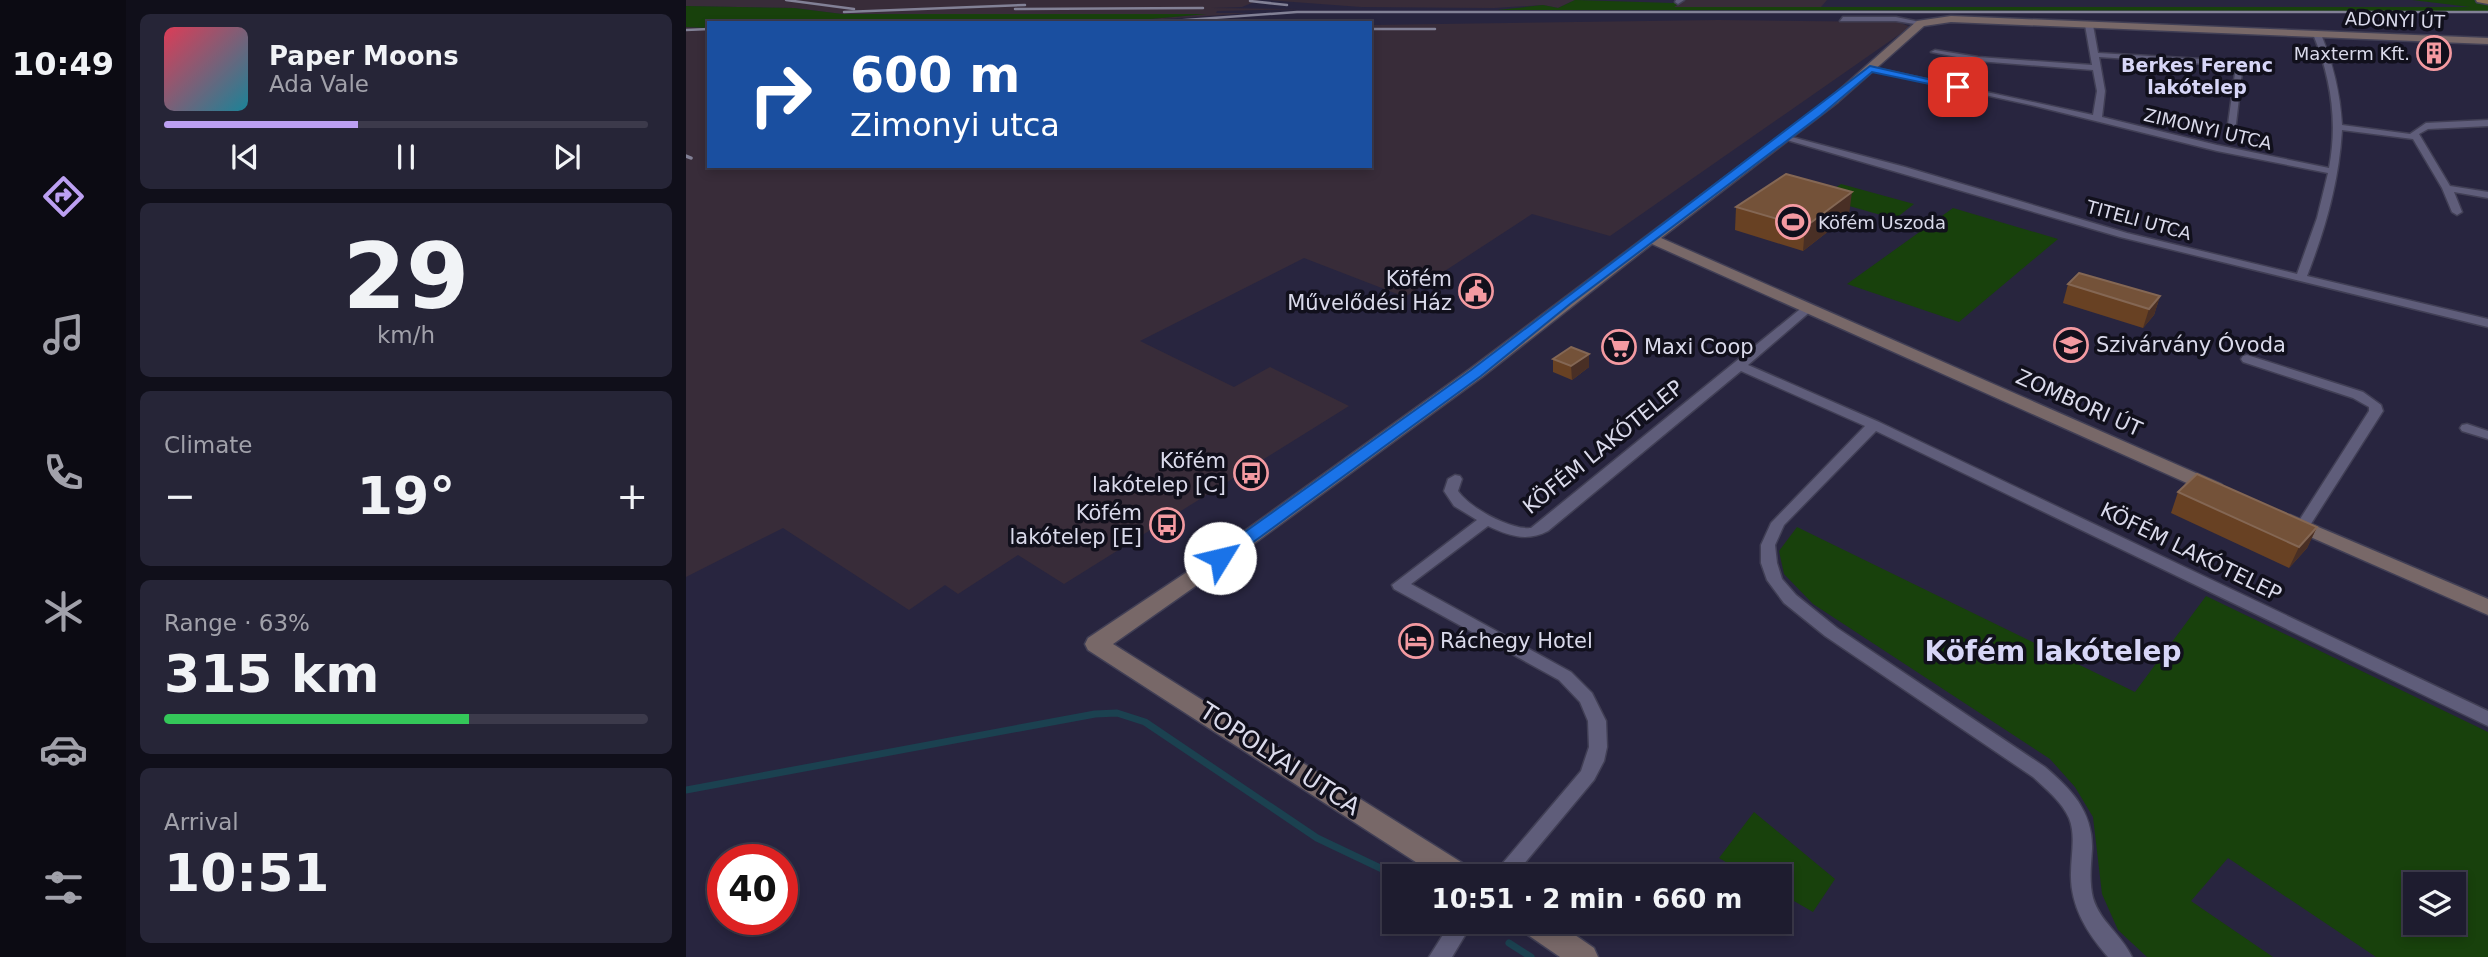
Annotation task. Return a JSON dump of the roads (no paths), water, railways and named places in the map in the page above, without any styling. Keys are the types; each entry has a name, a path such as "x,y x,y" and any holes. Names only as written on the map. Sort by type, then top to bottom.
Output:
{"main road":[{"path":"2481,0 2488,1"}],"street":[{"path":"1843,19 1922,22"},
{"name":"ADONYI ÚT","path":"1922,22 1951,19 2488,41"},
{"path":"1651,240 1870,69 1922,22"},
{"path":"2089,25 2101,92 2097,118"},
{"path":"2301,278 2323,224 2335,173 2338,127 2331,67 2317,34"},
{"path":"1935,52 1978,59 2098,68"},
{"path":"2096,55 2240,65 2232,124"},
{"name":"ZIMONYI UTCA","path":"1870,69 2335,173"},
{"path":"2415,137 2417,131 2426,126 2488,123"},
{"path":"2338,127 2415,137"},
{"path":"2415,137 2447,188 2457,212"},
{"name":"TITELI UTCA","path":"1784,138 1902,169 2124,235 2488,323"},
{"path":"2447,188 2488,195"},
{"name":"ZOMBORI ÚT","path":"1651,240 2228,494"},
{"name":"TOPOLYAI UTCA","path":"1442,864 1096,644 1200,573 1476,373 1651,240"},
{"name":"KÖFÉM LAKÓTELEP","path":"1455,479 1451,491 1459,503 1488,520 1521,534 1536,533 1808,309"},
{"path":"2247,359 2358,395 2375,405 2376,411 2302,527"},
{"name":"KÖFÉM LAKÓTELEP","path":"1740,366 1874,425 2488,719"},
{"path":"1874,425 1778,523 1768,545 1769,563 1775,580 1790,598 1831,632 2039,772 2057,788 2070,803 2081,826 2081,888 2088,911 2099,932 2121,957"},
{"path":"2467,428 2488,435"},
{"path":"2277,516 2488,608"},
{"path":"1488,520 1401,585 1566,676 1582,690 1594,708 1599,726 1595,762 1588,775 1512,864"},
{"path":"1440,957 1454,934"},
{"path":"1550,934 1584,957"}],"waterway":[{"path":"686,790 1095,714 1117,713 1145,722 1317,838 1382,869"},
{"path":"1509,943 1531,957"}],"railway":[{"path":"786,0 854,9"},
{"path":"1250,1 1287,5"},
{"path":"844,12 1025,5"},
{"path":"1015,9 1203,8"},
{"path":"1172,21 1297,12 2488,12"},
{"path":"686,30 707,29"},
{"path":"1372,29 1435,29"},
{"path":"686,156 691,158"}],"place":[{"name":"Maxterm Kft.","path":"2434,53"},
{"name":"Köfém Uszoda","path":"1793,222"},
{"name":"Köfém Művelődési Ház","path":"1476,291"},
{"name":"Szivárvány Óvoda","path":"2071,345"},
{"name":"Maxi Coop","path":"1619,347"},
{"name":"Köfém lakótelep [C]","path":"1251,473"},
{"name":"Köfém lakótelep [E]","path":"1167,525"},
{"name":"Ráchegy Hotel","path":"1416,641"}],"district":[{"name":"Berkes Ferenc lakótelep","path":"2197,76"},
{"name":"Köfém lakótelep","path":"2053,651"}]}
